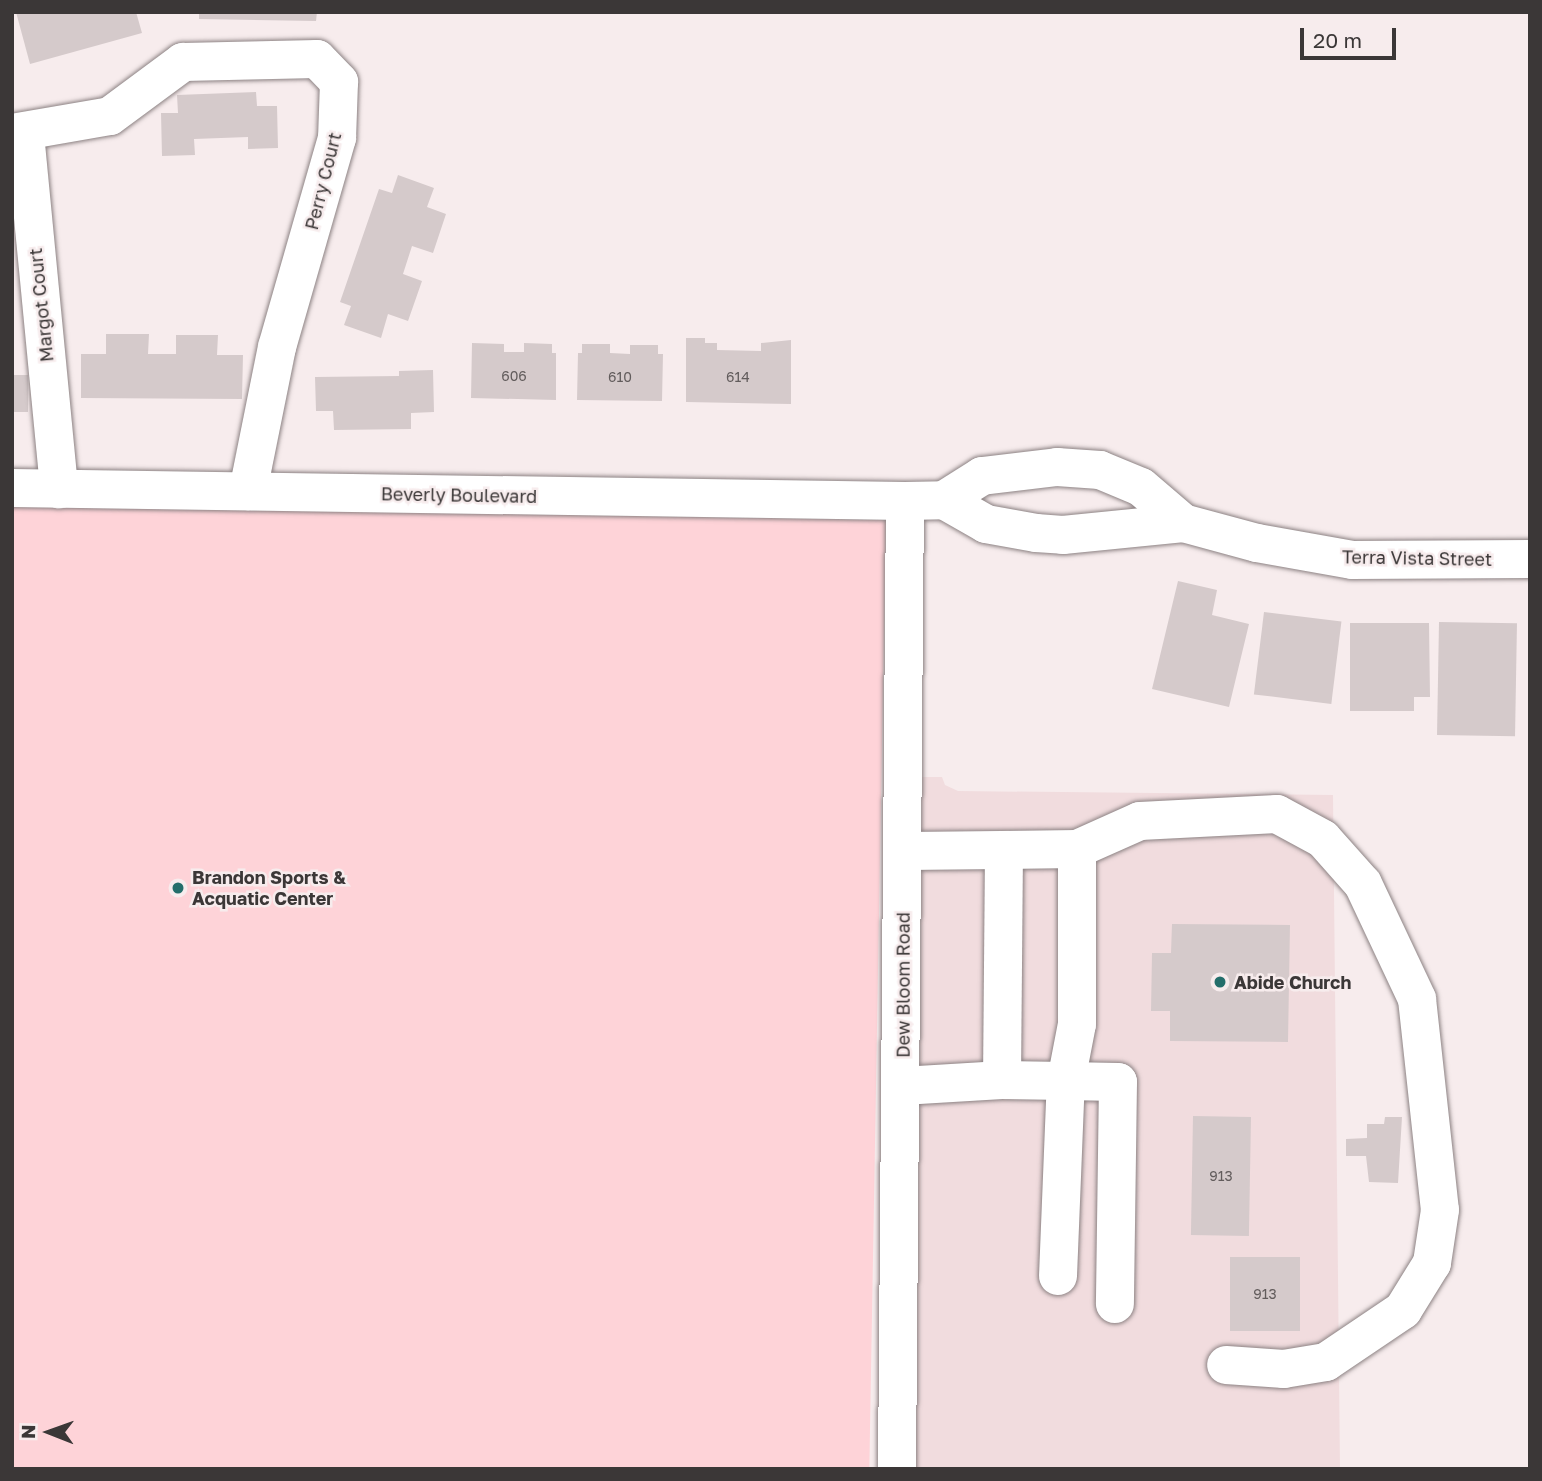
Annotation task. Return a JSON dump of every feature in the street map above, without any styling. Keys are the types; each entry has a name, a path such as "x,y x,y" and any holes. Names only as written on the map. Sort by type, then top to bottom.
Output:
{"street":[{"name":"Perry Court","path":"18,134 110,117 183,62 317,59 339,82 337,138 277,347 248,491"},
{"name":"Margot Court","path":"18,134 59,489"},
{"name":"Terra Vista Street","path":"1183,523 1141,487 1100,470 1036,468 982,476 944,500 986,524 1036,533 1063,535 1183,523 1256,543 1352,560 1530,559"},
{"name":"Beverly Boulevard","path":"12,488 905,501"},
{"path":"905,501 944,500"},
{"name":"Dew Bloom Road","path":"897,1469 905,501"},
{"path":"904,851 1077,849 1140,821 1277,814 1323,839 1363,884 1417,999 1440,1210 1432,1263 1403,1310 1326,1362 1283,1369 1226,1365"},
{"path":"1058,1276 1066,1081 1077,1024 1077,849"},
{"path":"1002,1080 1004,850"},
{"path":"902,1086 1002,1080 1118,1082 1115,1304"}],"shaded area":[{"path":"12,505 886,520 869,1469 12,1469"},
{"path":"922,777 942,777 945,785 958,791 1333,795 1340,1469 916,1469"}],"building":[{"path":"16,12 136,12 142,33 30,64"},
{"path":"199,12 317,12 316,21 199,19"},
{"path":"256,92 257,106 277,106 278,148 248,149 248,137 194,139 195,155 162,156 161,113 178,113 177,95"},
{"path":"398,175 434,188 427,207 446,214 433,253 412,246 403,274 422,281 408,321 388,314 381,338 344,325 351,306 340,302 379,189 392,193"},
{"path":"106,334 149,334 148,354 176,354 176,335 218,335 217,355 243,355 242,399 81,398 81,354 106,354"},
{"path":"686,338 705,338 705,343 717,343 717,350 761,351 761,343 791,340 791,404 686,402"},
{"path":"472,343 504,344 504,352 524,352 524,343 552,344 552,353 556,353 556,400 471,398"},
{"path":"582,344 610,344 610,353 630,354 630,345 658,345 658,354 663,354 662,401 577,400 578,353 582,353"},
{"path":"433,370 434,412 411,413 411,429 334,430 333,411 316,411 315,377 399,376 399,371"},
{"path":"12,375 28,375 28,412 12,412"},
{"path":"1178,581 1217,590 1212,615 1249,624 1229,707 1152,689"},
{"path":"1264,612 1341,622 1331,704 1254,694"},
{"path":"1439,622 1517,623 1515,736 1437,735"},
{"path":"1350,623 1429,623 1430,697 1414,697 1414,711 1350,711"},
{"name":"Abide Church","path":"1172,924 1290,925 1288,1042 1170,1041 1170,1011 1151,1011 1152,953 1171,953"},
{"path":"1193,1116 1251,1117 1249,1236 1191,1235"},
{"path":"1385,1117 1402,1117 1398,1183 1369,1182 1366,1156 1346,1156 1346,1139 1367,1138 1367,1124 1384,1124"},
{"path":"1230,1257 1300,1257 1300,1331 1230,1331"}],"place":[{"name":"Brandon Sports & Acquatic Center","path":"178,888"},
{"name":"Abide Church","path":"1220,982"}]}
